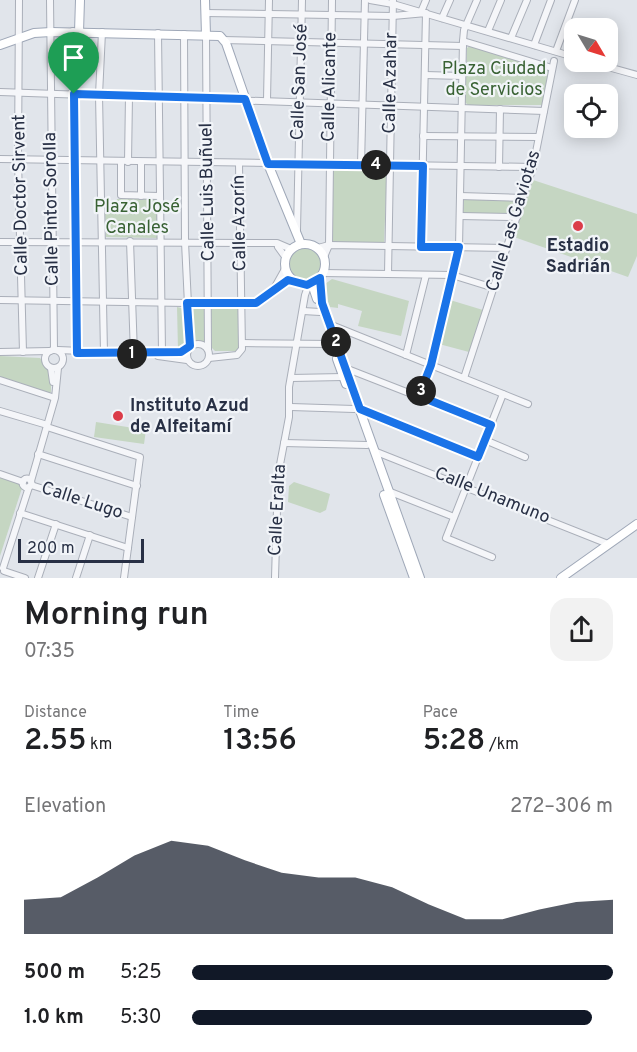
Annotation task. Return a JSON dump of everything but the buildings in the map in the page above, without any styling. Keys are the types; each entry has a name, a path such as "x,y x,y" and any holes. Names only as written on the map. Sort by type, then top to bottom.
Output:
{"main road":[{"path":"76,32 81,0"},
{"path":"205,0 206,35"},
{"path":"0,45 20,38 51,32 216,35 223,40 295,241 286,258 285,269 292,280 307,284 322,275"},
{"path":"295,241 318,248 324,257 321,298 345,368 367,445 414,578"},
{"path":"307,284 374,451 420,578"},
{"path":"561,578 637,524"}],"street":[{"name":"Calle Doctor Sirvent","path":"19,0 18,160 23,352"},
{"name":"Calle Pintor Sorolla","path":"50,0 54,350"},
{"path":"267,100 269,0"},
{"name":"Calle San José","path":"295,241 302,0"},
{"name":"Calle Alicante","path":"329,245 328,165 333,0"},
{"path":"361,165 367,0 393,2 423,13 564,54"},
{"path":"421,247 425,45 423,13 426,0"},
{"path":"442,18 450,0"},
{"path":"419,396 431,365 459,247 463,43 466,25 477,0"},
{"path":"488,31 501,0"},
{"path":"511,38 527,0"},
{"path":"534,45 551,0"},
{"path":"556,51 575,0"},
{"name":"Calle Azahar","path":"388,274 393,2"},
{"path":"205,13 393,16 423,13"},
{"path":"75,353 74,94 76,32"},
{"path":"102,32 99,95 104,353"},
{"path":"158,33 159,196 164,355"},
{"path":"184,34 184,243 187,360"},
{"name":"Calle Luis Buñuel","path":"206,35 208,353"},
{"path":"223,40 425,45 463,43"},
{"name":"Calle Las Gaviotas","path":"463,43 553,64 533,167 464,378"},
{"path":"618,70 637,75"},
{"path":"424,75 462,76"},
{"path":"0,92 544,111"},
{"path":"129,96 121,195 159,196"},
{"path":"499,167 500,109"},
{"path":"423,136 538,138"},
{"path":"0,159 533,167"},
{"path":"141,162 141,196"},
{"name":"Calle Azorín","path":"208,353 219,355 240,353 242,343 239,164"},
{"path":"460,196 523,198"},
{"path":"460,216 517,217"},
{"path":"0,242 269,244 295,241"},
{"path":"130,242 134,354"},
{"path":"269,244 282,249 286,258"},
{"path":"324,257 329,245"},
{"path":"318,248 329,245 507,248"},
{"path":"278,286 285,269"},
{"path":"322,275 452,275 494,288"},
{"path":"406,355 426,275"},
{"path":"0,300 256,303 267,297 278,286 292,280"},
{"name":"Calle Eralta","path":"275,578 278,475 291,407 291,378 307,284"},
{"path":"303,311 320,312"},
{"path":"329,324 528,404"},
{"path":"0,352 54,350 75,353 154,354 187,360 197,366 204,364 208,353 200,343 164,355"},
{"path":"242,343 332,344"},
{"path":"54,350 64,359"},
{"path":"45,359 54,350"},
{"path":"1,570 55,398 55,368 35,352"},
{"path":"1,570 46,425 55,368 75,353"},
{"path":"345,368 491,425"},
{"path":"291,378 343,377"},
{"path":"0,380 52,397"},
{"path":"492,557 446,538 503,394"},
{"path":"291,407 357,409 478,457"},
{"path":"0,411 140,457 124,578"},
{"path":"484,440 525,457"},
{"path":"284,443 367,445"},
{"name":"Calle Unamuno","path":"374,451 608,544"},
{"path":"38,454 137,486"},
{"name":"Calle Lugo","path":"0,474 132,517"},
{"path":"388,491 454,516"},
{"path":"20,513 128,548"},
{"path":"38,578 56,524"},
{"path":"76,578 90,535"},
{"path":"1,570 25,578"}],"green space":[{"name":"Plaza Ciudad de Servicios","path":"471,45 549,69 543,105 468,105 465,102 467,48"},
{"path":"333,167 387,169 384,243 332,242"},
{"name":"Estadio Sadrián","path":"533,180 637,214 637,256 628,277 514,237"},
{"path":"464,198 519,201 513,215 465,214 463,213"},
{"name":"Plaza José Canales","path":"117,199 157,199 157,238 106,237 105,210 116,210"},
{"path":"305,248 317,252 321,264 317,276 305,280 293,276 289,264 293,252"},
{"path":"332,279 409,301 401,336 358,326 362,311 338,304 338,308 330,307 325,294 325,284"},
{"path":"450,300 483,310 469,352 439,344"},
{"path":"177,307 185,309 185,347 183,350 178,350"},
{"path":"206,307 205,343 193,342 190,308"},
{"path":"214,307 238,309 238,349 236,351 215,351 212,348 211,310"},
{"path":"0,356 40,358 51,372 51,392 48,394 0,378"},
{"path":"96,422 146,430 144,444 94,437"},
{"path":"0,477 20,483 22,488 0,556"},
{"path":"294,482 330,494 326,510 320,513 288,502 289,486"}],"place":[{"name":"Estadio Sadrián","path":"578,226"},
{"name":"Instituto Azud de Alfeitamí","path":"118,416"}],"route":[{"path":"74,94 245,99 268,164 423,166 421,247 459,247 431,365 419,396 491,425 478,457 360,409 322,303 320,278 307,285 288,280 256,303 187,303 190,346 181,352 77,353 74,94"}]}
